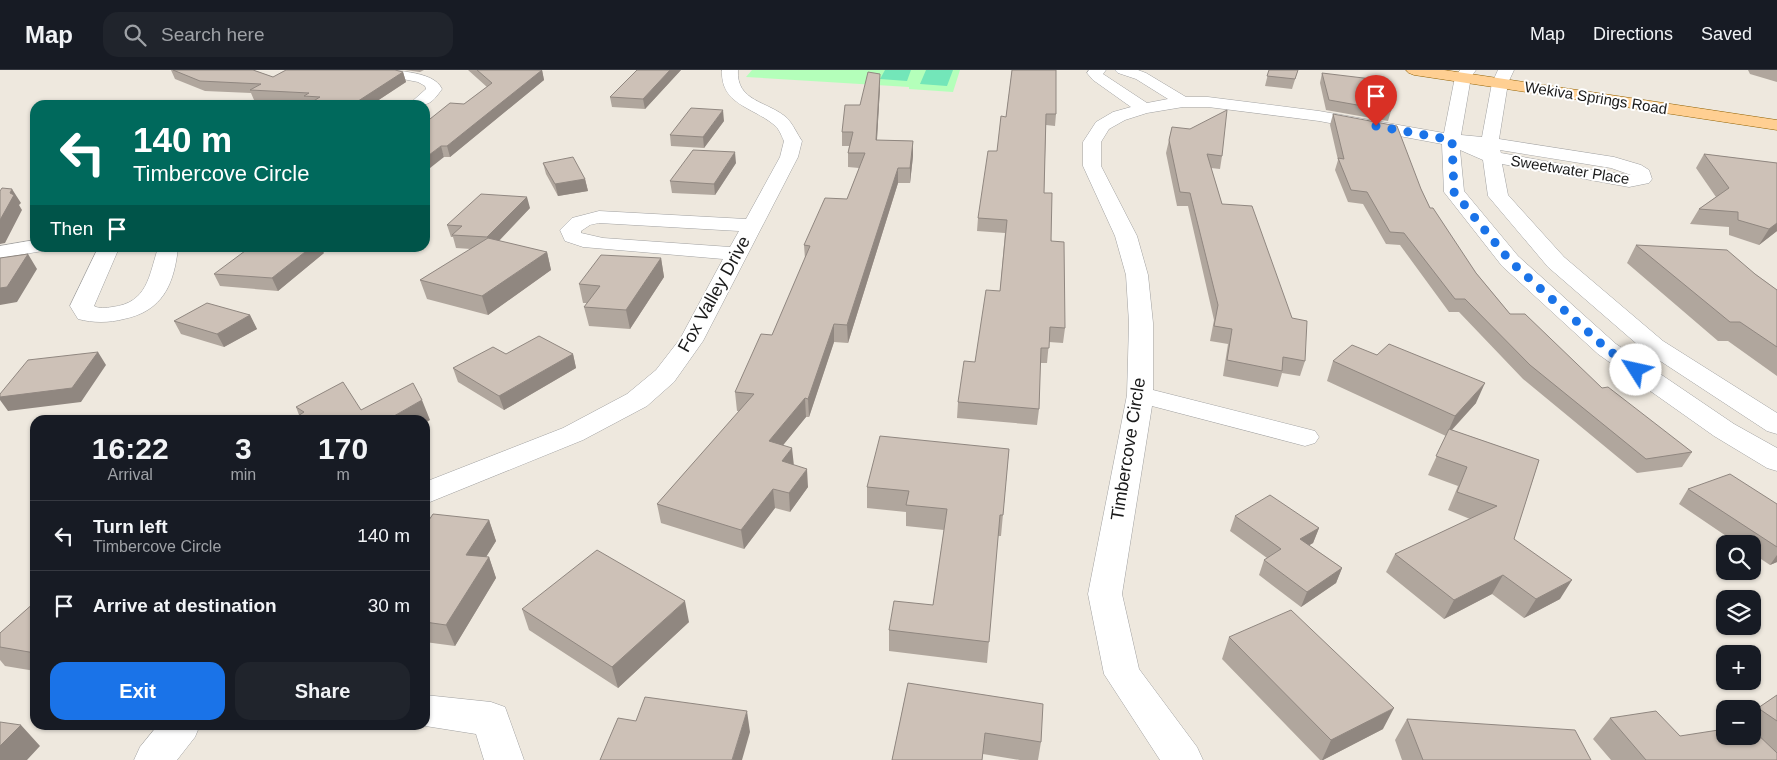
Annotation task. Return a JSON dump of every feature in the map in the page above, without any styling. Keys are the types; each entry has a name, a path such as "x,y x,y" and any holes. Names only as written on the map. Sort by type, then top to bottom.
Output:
{"main road":[{"name":"Wekiva Springs Road","path":"1414,70 1503,76 1777,118"},
{"name":"Wekiva Springs Road","path":"1503,76 1777,125"}],"street":[{"path":"377,70 422,78 432,83 434,89 424,100"},
{"name":"Fox Valley Drive","path":"430,492 573,434 637,400 665,376 691,341 789,157 793,140 781,122 747,102 730,87 728,76 730,70"},
{"path":"1098,70 1095,73 1098,77 1136,102"},
{"path":"1123,70 1141,76 1183,102"},
{"path":"1466,74 1452,140 1454,192 1510,261 1607,349 1724,430 1777,461"},
{"path":"1503,76 1491,150 1498,196 1556,262 1654,346 1777,425"},
{"name":"Timbercove Circle","path":"1184,760 1122,674 1105,594 1140,395 1141,323 1137,276 1126,236 1092,166 1092,142 1102,126 1119,116 1136,102 1226,103 1281,110 1452,140"},
{"name":"Sweetwater Place","path":"1452,140 1491,150 1604,178 1629,181 1642,179 1642,174 1634,169 1614,163 1491,150"},
{"path":"738,254 583,242 572,237 570,230 574,225 585,219 599,217 753,226"},
{"path":"0,252 30,247"},
{"path":"106,252 82,306 86,314 103,316 127,312 141,305 155,292 167,252"},
{"path":"1581,326 1631,326"},
{"path":"1140,395 1305,437"},
{"path":"430,712 491,719 504,760"},
{"path":"154,760 177,730"}],"green space":[{"path":"752,70 960,70 953,92 909,89 909,87 746,77"},
{"path":"885,70 911,70 907,81 880,79"},
{"path":"926,70 953,70 947,86 920,84"}],"building":[{"path":"173,70 253,70 273,77 286,70 395,70 403,72 360,100 315,100 320,97 304,96 309,93 250,90 261,84 200,81"},
{"path":"477,70 542,70 447,146 441,146 430,154 430,119 450,103 464,104 492,83"},
{"path":"637,70 670,70 643,99 610,97"},
{"path":"1012,70 1056,70 1056,114 1046,114 1044,193 1052,193 1051,241 1064,242 1065,328 1050,327 1049,348 1041,348 1039,409 958,402 964,361 975,362 986,290 1000,291 1007,220 978,218 988,151 997,151 1001,116 1006,117"},
{"path":"1269,70 1298,70 1295,79 1267,76"},
{"path":"868,72 880,74 876,140 913,141 910,168 898,168 847,325 834,324 808,399 805,398 769,441 792,448 782,461 807,469 789,493 773,489 741,530 657,504 754,394 735,392 761,334 772,335 810,246 804,245 825,198 847,199 865,153 848,153 853,132 842,132 845,105 860,105"},
{"path":"1322,73 1380,80 1391,111 1329,100"},
{"path":"691,108 723,110 703,137 670,135"},
{"path":"1227,110 1222,156 1207,154 1222,204 1252,206 1292,318 1307,321 1305,361 1283,357 1282,371 1227,360 1232,329 1214,326 1218,305 1190,193 1180,192 1169,140 1172,127 1190,129"},
{"path":"1333,114 1397,126 1430,208 1433,208 1476,273 1510,314 1525,314 1602,388 1608,387 1692,452 1646,459 1530,365 1465,299 1455,299 1404,233 1390,232 1367,192 1351,190 1338,158 1344,159"},
{"path":"693,150 735,152 714,184 670,181"},
{"path":"1704,154 1777,163 1777,223 1769,229 1738,220 1738,212 1699,209 1729,188"},
{"path":"573,157 585,179 555,184 543,163"},
{"path":"2,188 12,189 10,193 14,195 0,220 0,191"},
{"path":"481,194 527,197 487,237 452,235 462,226 447,225"},
{"path":"488,238 547,252 482,296 420,280"},
{"path":"1636,245 1727,250 1777,290 1777,347 1740,322 1730,322"},
{"path":"244,252 305,252 272,278 214,274"},
{"path":"28,254 7,287 0,288 0,258"},
{"path":"601,255 661,258 626,310 584,307 600,286 579,284"},
{"path":"207,303 250,315 217,334 174,321"},
{"path":"539,336 573,354 499,396 453,368 493,347 506,354"},
{"path":"1389,344 1485,383 1455,416 1333,361 1352,345 1377,355"},
{"path":"98,352 72,388 0,397 0,394 28,360"},
{"path":"343,382 361,410 413,383 422,400 396,415 300,415 304,412 296,407"},
{"path":"1449,429 1539,460 1514,539 1572,580 1536,599 1503,575 1454,600 1395,554 1497,506 1457,492 1467,467 1436,456"},
{"path":"880,436 1009,449 1003,515 1000,515 989,642 889,630 894,601 933,605 947,509 906,505 909,491 867,487"},
{"path":"1730,474 1777,504 1777,547 1761,535 1688,489"},
{"path":"1270,495 1319,528 1300,539 1342,568 1307,592 1264,560 1281,549 1235,516"},
{"path":"433,514 489,520 466,555 489,557 446,625 430,623 430,518"},
{"path":"597,550 685,601 612,667 522,609"},
{"path":"30,606 30,652 0,647 0,633"},
{"path":"1291,610 1394,708 1331,740 1229,637"},
{"path":"908,683 1043,704 1041,742 985,733 982,760 892,760"},
{"path":"1777,695 1777,721 1761,710 1761,706"},
{"path":"645,697 747,711 732,760 600,760 618,718 636,721"},
{"path":"1656,711 1680,736 1716,730 1716,745 1761,745 1761,738 1777,753 1777,760 1646,760 1610,718"},
{"path":"1407,719 1575,730 1591,760 1423,760"},
{"path":"0,722 21,725 0,746"}],"route":[{"path":"1376,126 1452,140 1454,192 1510,261 1607,349 1636,370"}]}
